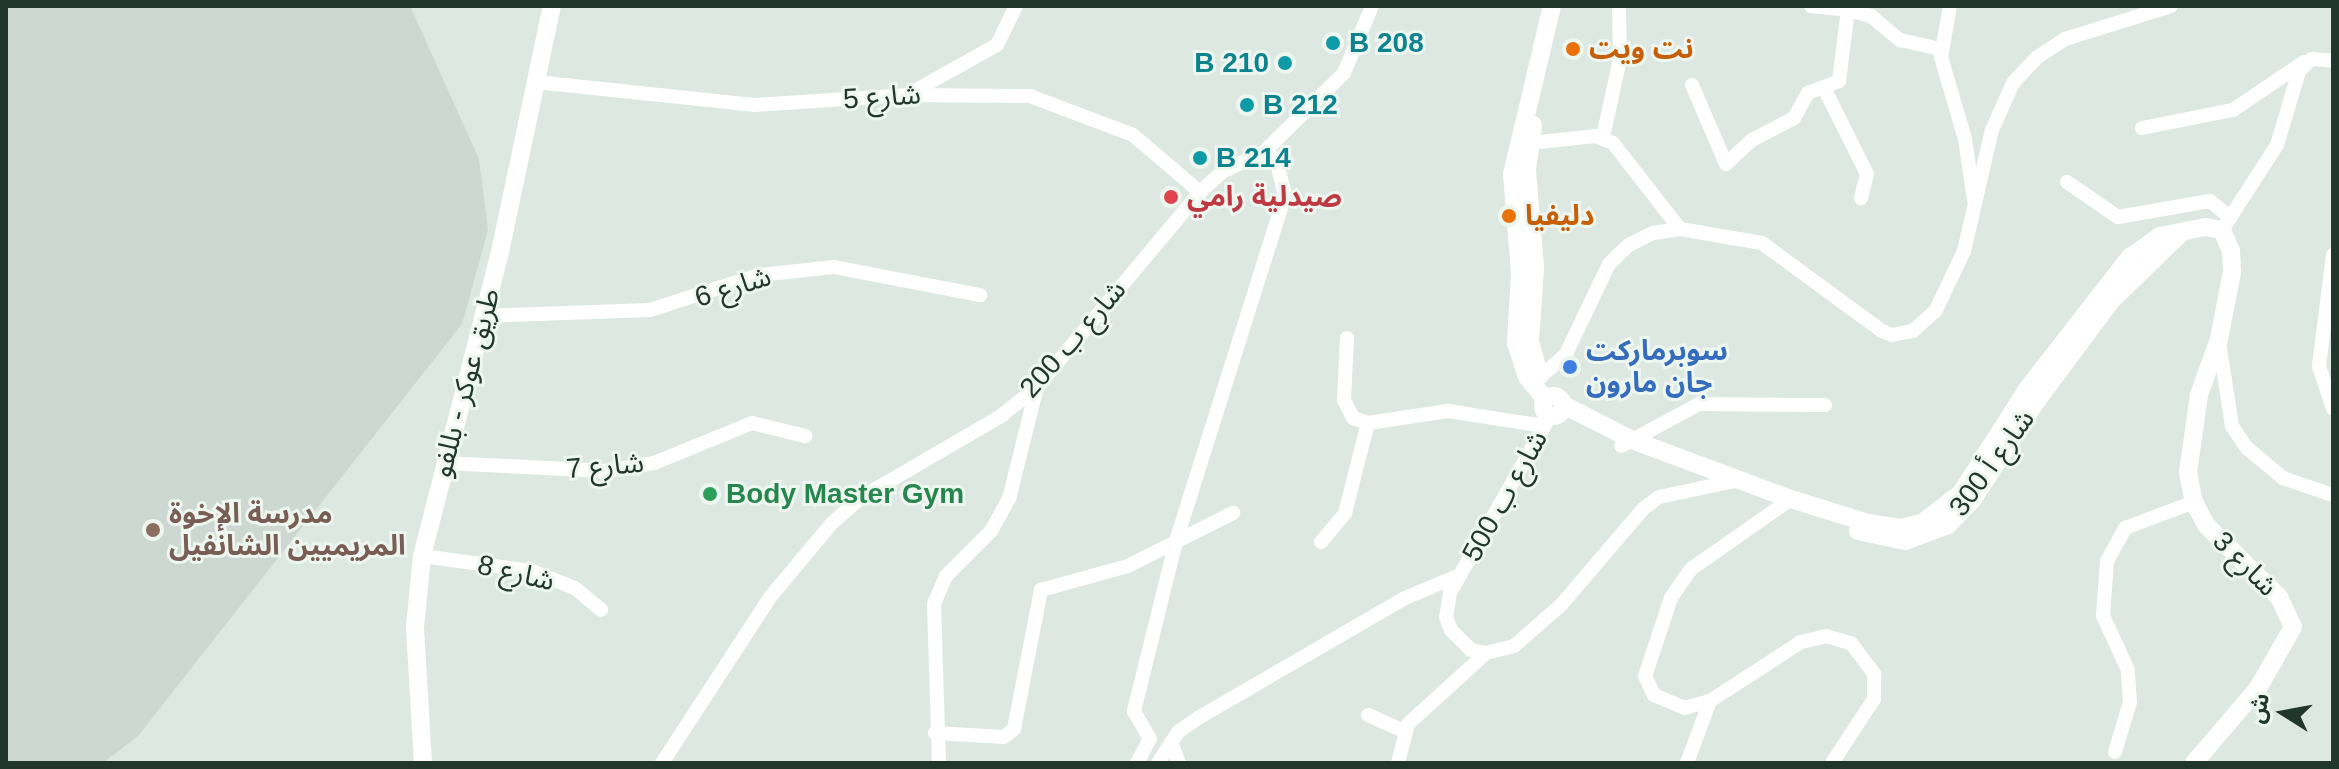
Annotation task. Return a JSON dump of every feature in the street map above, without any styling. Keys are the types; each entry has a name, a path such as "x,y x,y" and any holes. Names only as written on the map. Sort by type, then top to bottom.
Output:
{"street":[{"name":"طريق عوكر - بللفو","path":"423,763 415,627 422,556 484,316 552,6"},
{"path":"907,95 997,45 1016,6"},
{"name":"شارع ب 200","path":"662,763 771,596 832,523 862,497 1001,416 1037,387 1200,192 1222,172 1264,152 1344,73 1372,6"},
{"name":"شارع أ 300","path":"1552,6 1524,143 1522,367 1552,410 1719,484 1787,502"},
{"name":"شارع أ 300","path":"1524,143 1565,6"},
{"path":"1603,137 1620,59 1619,6"},
{"path":"1811,6 1871,16 1900,40 1940,49"},
{"path":"1950,6 1940,49 1965,139 1975,217"},
{"path":"1540,377 1566,354 1609,264 1629,245 1653,233 1680,229 1762,243 1892,335 1913,331 1936,310 1975,217 1997,113 2024,70 2081,31 2171,6"},
{"path":"1692,85 1725,164 1752,140 1794,118 1803,97 1840,79 1848,10"},
{"path":"2142,128 2233,110 2306,62 2333,61"},
{"path":"2226,224 2277,145 2290,90 2306,62"},
{"name":"شارع 5","path":"536,82 754,105 992,93 1063,105 1141,140 1200,192"},
{"path":"1824,88 1867,174 1861,198"},
{"path":"1524,143 1603,137 1630,160 1680,229"},
{"path":"1137,763 1150,739 1134,711 1176,541 1283,203 1281,172 1276,159 1264,152"},
{"path":"2067,182 2118,217 2210,201 2221,204 2233,259 2219,339 2232,426 2247,448 2283,478 2333,495"},
{"name":"شارع أ 300","path":"1626,443 1740,480 1787,502 1884,538 1915,540 1948,525 2081,330 2128,282 2182,232 2226,224"},
{"path":"2333,255 2319,366 2333,409"},
{"name":"شارع 6","path":"484,316 650,310 759,275 834,267 980,295"},
{"name":"شارع أ 300","path":"1523,328 1552,410"},
{"path":"1347,338 1345,407 1353,418 1368,423 1448,411 1552,410"},
{"name":"شارع 3","path":"2194,763 2258,688 2293,627 2279,597 2216,537 2194,502 2190,452 2199,395 2219,339"},
{"path":"939,763 935,733 937,594 946,576 991,531 1009,499 1037,387"},
{"path":"1626,443 1699,404 1825,405"},
{"name":"شارع ب 500","path":"1486,653 1459,643 1451,630 1447,604 1552,410"},
{"name":"شارع 7","path":"444,463 607,471 654,463 752,423 805,436"},
{"path":"1321,542 1345,513 1368,423"},
{"path":"1398,763 1404,731 1486,653 1514,646 1561,605 1651,503 1671,491 1740,480"},
{"path":"1787,502 1691,569 1671,598 1649,654 1648,686 1663,703 1684,708 1710,701 1801,642 1826,636 1851,643 1874,674 1874,699 1832,763"},
{"path":"2115,752 2130,702 2128,670 2103,616 2107,561 2125,528 2194,502"},
{"path":"935,733 1010,735 1041,590 1128,566 1233,513"},
{"name":"شارع 8","path":"422,556 532,571 575,588 601,610"},
{"path":"1158,763 1171,742 1210,711 1405,598 1460,575"},
{"path":"1687,763 1710,701"},
{"path":"1368,715 1404,731"},
{"path":"1171,742 1179,763"}],"shaded area":[{"name":"مدرسة الإخوة المريميين الشانفيل","path":"6,6 410,6 479,159 488,230 462,324 138,736 103,763 6,763"}],"place":[{"name":"B 208","path":"1333,43"},
{"name":"نت ويت","path":"1573,49"},
{"name":"B 210","path":"1285,63"},
{"name":"B 212","path":"1247,105"},
{"name":"B 214","path":"1200,158"},
{"name":"صيدلية رامي","path":"1171,197"},
{"name":"دليفيا","path":"1509,216"},
{"name":"سوبرماركت جان مارون","path":"1570,367"},
{"name":"Body Master Gym","path":"710,494"},
{"name":"مدرسة الإخوة المريميين الشانفيل","path":"153,530"}]}
